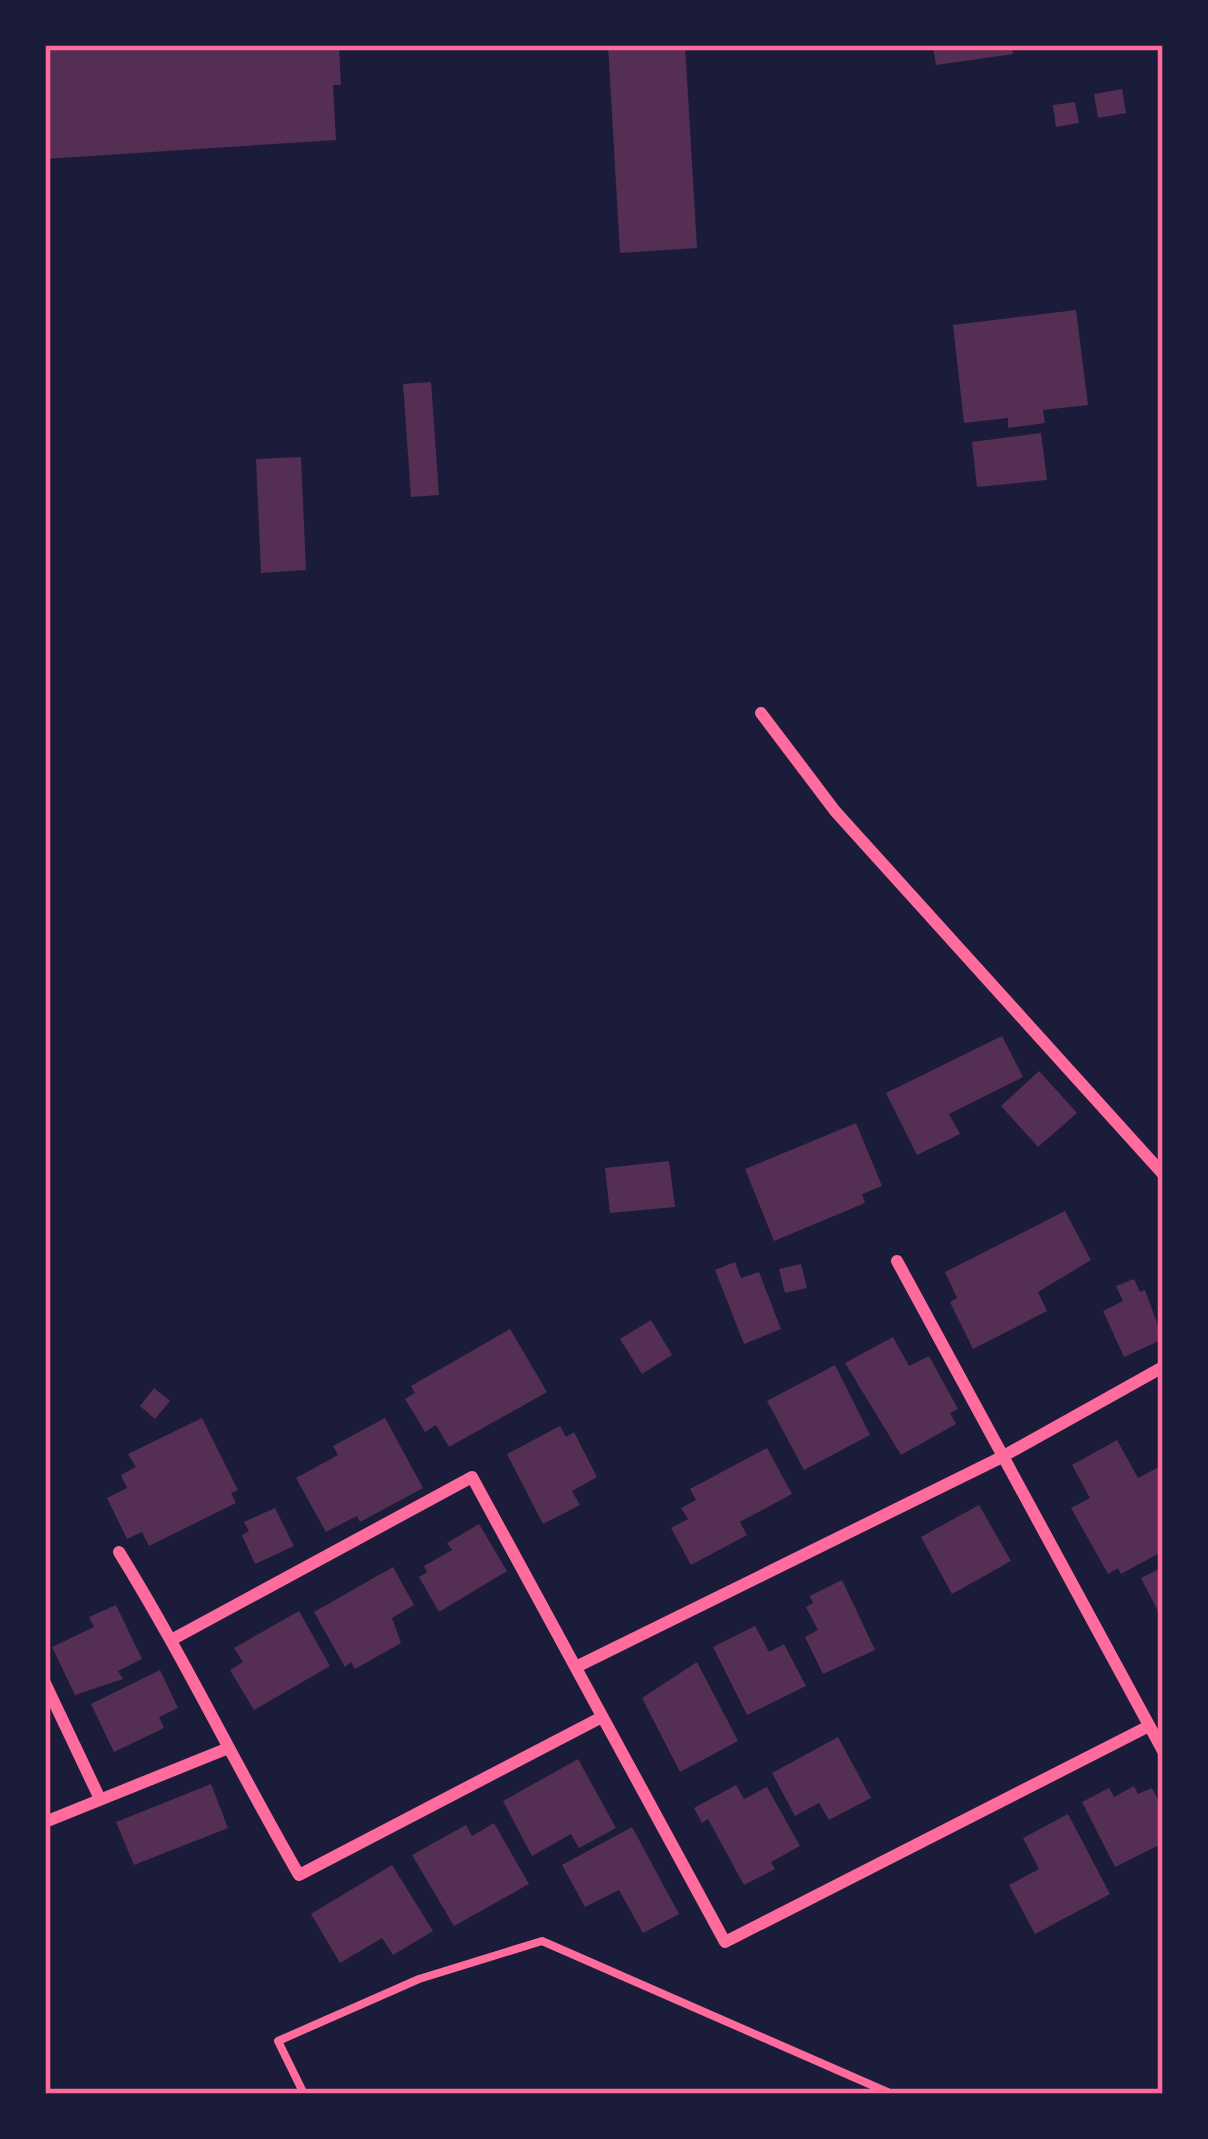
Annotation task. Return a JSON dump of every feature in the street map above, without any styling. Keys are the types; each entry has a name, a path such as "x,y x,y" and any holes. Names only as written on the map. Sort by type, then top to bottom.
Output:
{"street":[{"path":"761,713 836,811 1163,1174"},
{"path":"897,1261 1163,1751"},
{"path":"578,1666 1000,1458 1163,1367"},
{"path":"172,1639 472,1477 725,1942 1149,1726"},
{"path":"119,1552 172,1639 226,1750 299,1875 602,1717"},
{"path":"45,1683 100,1799"},
{"path":"45,1822 226,1750"}],"path":[{"path":"304,2094 278,2041 419,1978 542,1941 892,2094"}],"building":[{"path":"45,45 339,45 341,85 333,85 336,140 45,159"},
{"path":"608,45 685,45 697,248 620,253"},
{"path":"933,45 1011,45 1013,54 936,65"},
{"path":"1122,89 1126,113 1098,118 1094,94"},
{"path":"1075,102 1079,123 1056,127 1053,105"},
{"path":"1076,310 1088,405 1043,410 1045,423 1008,428 1008,418 964,423 953,325"},
{"path":"431,382 439,495 411,497 403,384"},
{"path":"1041,433 1047,480 977,487 972,442"},
{"path":"301,457 306,570 261,573 256,459"},
{"path":"1002,1036 1023,1077 949,1114 960,1134 917,1155 886,1093"},
{"path":"1039,1071 1077,1113 1038,1147 1001,1106"},
{"path":"856,1123 882,1186 862,1194 865,1203 774,1241 745,1169"},
{"path":"669,1161 675,1207 610,1213 605,1168"},
{"path":"1065,1211 1091,1260 1038,1292 1047,1311 973,1349 950,1302 957,1298 945,1272"},
{"path":"735,1262 741,1278 759,1272 781,1329 744,1344 715,1270"},
{"path":"801,1264 807,1288 785,1293 779,1269"},
{"path":"1134,1279 1140,1292 1145,1290 1163,1339 1124,1357 1103,1311 1123,1301 1116,1286"},
{"path":"651,1320 672,1355 642,1374 620,1339"},
{"path":"510,1329 547,1392 449,1447 436,1425 425,1432 405,1399 415,1393 411,1386"},
{"path":"893,1337 909,1366 929,1356 958,1409 950,1413 956,1424 901,1455 845,1363"},
{"path":"835,1365 870,1435 804,1470 767,1401"},
{"path":"154,1388 170,1401 155,1419 140,1406"},
{"path":"202,1418 238,1490 231,1493 236,1503 149,1546 142,1532 127,1539 107,1498 127,1488 121,1475 136,1467 128,1454"},
{"path":"385,1418 423,1488 360,1522 357,1516 326,1532 296,1478 338,1455 333,1446"},
{"path":"560,1426 566,1437 574,1432 597,1477 572,1491 580,1505 543,1524 507,1454"},
{"path":"1117,1440 1138,1478 1163,1465 1163,1551 1121,1574 1118,1568 1108,1574 1071,1508 1090,1498 1072,1465"},
{"path":"767,1448 792,1494 740,1522 747,1535 691,1565 671,1528 688,1519 681,1508 696,1500 690,1489"},
{"path":"979,1505 1011,1561 952,1594 921,1537"},
{"path":"275,1508 294,1546 255,1564 242,1535 249,1531 244,1522"},
{"path":"479,1524 507,1571 439,1612 419,1577 427,1572 424,1566 452,1550 447,1543"},
{"path":"393,1567 414,1605 392,1618 401,1643 355,1669 351,1662 345,1667 314,1612"},
{"path":"1163,1567 1163,1621 1141,1578"},
{"path":"842,1580 875,1650 823,1674 805,1637 818,1630 806,1607 813,1603 810,1596"},
{"path":"116,1605 142,1659 118,1671 123,1679 75,1695 52,1647 94,1627 89,1617"},
{"path":"299,1611 330,1666 254,1710 230,1670 243,1662 234,1648"},
{"path":"755,1626 769,1652 784,1644 806,1686 747,1715 713,1647"},
{"path":"697,1662 738,1741 680,1772 642,1698"},
{"path":"160,1670 178,1708 159,1717 164,1728 114,1752 91,1704"},
{"path":"838,1737 871,1798 829,1820 819,1803 795,1816 772,1773"},
{"path":"578,1759 616,1828 579,1848 571,1834 532,1856 503,1801"},
{"path":"211,1784 228,1828 134,1865 116,1822"},
{"path":"736,1785 744,1799 767,1787 800,1846 771,1862 775,1869 744,1885 708,1819 702,1823 694,1808"},
{"path":"1134,1786 1138,1794 1152,1788 1163,1808 1163,1843 1115,1867 1082,1802 1109,1788 1114,1797"},
{"path":"1068,1814 1110,1894 1035,1934 1009,1885 1039,1869 1023,1838"},
{"path":"494,1823 529,1884 454,1926 412,1855 466,1825 472,1836"},
{"path":"632,1827 679,1914 643,1933 619,1890 585,1907 562,1865"},
{"path":"392,1865 433,1931 393,1955 382,1938 340,1963 311,1914"}]}
